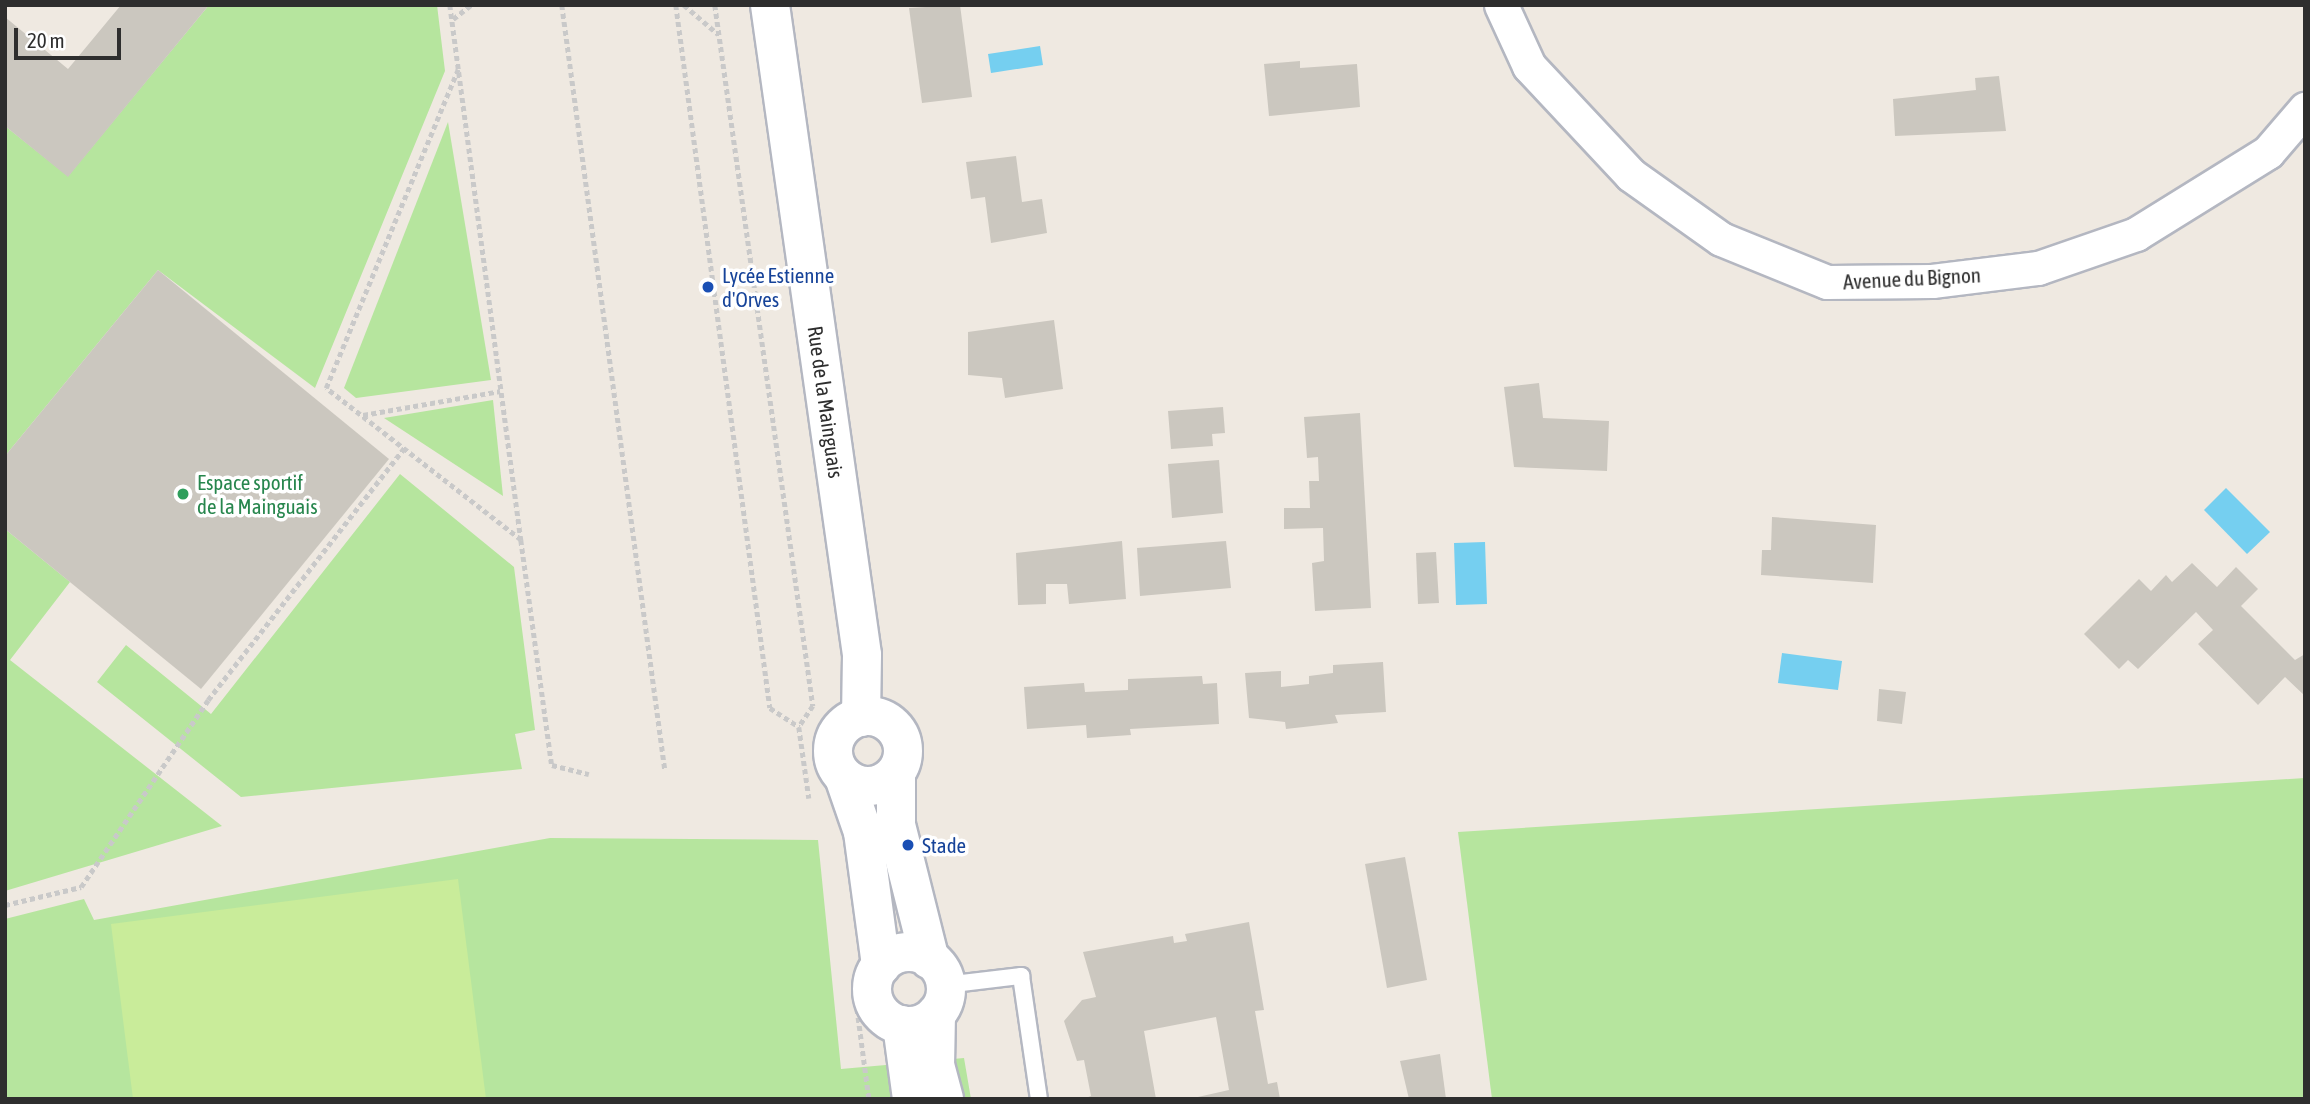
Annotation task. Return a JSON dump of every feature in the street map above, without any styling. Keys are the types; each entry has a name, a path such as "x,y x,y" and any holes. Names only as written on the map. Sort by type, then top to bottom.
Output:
{"street":[{"name":"Rue de la Mainguais","path":"771,5 862,655 861,717"},
{"name":"Avenue du Bignon","path":"1501,5 1529,66 1631,175 1721,239 1827,282 1932,281 2038,268 2136,234 2268,152 2305,108"},
{"path":"928,996 875,1004 872,986 881,966 863,832 834,744 844,727 861,717 882,719 898,733 904,753 896,773 896,825 928,996 935,1065 944,1099"},
{"path":"844,777 865,786 896,773"},
{"path":"881,966 904,953 928,996 912,1099"}],"lane":[{"path":"928,996 1021,976 1039,1099"}],"path":[{"path":"450,5 552,765 589,774"},
{"path":"452,20 471,5"},
{"path":"562,5 665,770"},
{"path":"676,5 770,708 799,727"},
{"path":"684,5 719,34"},
{"path":"715,5 813,706 799,727 804,789"},
{"path":"458,69 327,388 521,540"},
{"path":"363,415 500,391"},
{"path":"5,905 81,887 208,700 405,447"}],"green space":[{"path":"209,5 437,5 445,71 315,388 158,270 5,456 5,126 68,176"},
{"path":"448,122 491,380 356,398 344,388"},
{"path":"493,400 503,496 384,418"},
{"path":"400,474 514,567 535,730 515,734 522,769 241,797 97,682 126,645 211,714"},
{"path":"5,529 70,582 10,660 222,826 5,891"},
{"path":"2305,778 2305,1099 1492,1099 1458,832"},
{"path":"550,838 818,840 841,1069 964,1058 971,1099 5,1099 5,919 84,899 94,920"},
{"path":"458,879 486,1099 133,1099 111,924"}],"water":[{"path":"1040,46 1043,65 991,73 988,54"},
{"path":"2226,488 2270,532 2247,554 2204,510"},
{"path":"1485,542 1487,604 1456,605 1454,543"},
{"path":"1782,653 1842,661 1838,690 1778,683"}],"building":[{"path":"121,5 209,5 68,177 5,126 5,17 68,69"},
{"path":"960,5 972,97 922,103 909,8"},
{"path":"1300,61 1300,68 1357,64 1360,107 1269,116 1264,64"},
{"path":"1999,76 2006,131 1895,136 1893,99 1976,90 1975,78"},
{"path":"1016,156 1022,202 1042,199 1047,233 991,243 985,197 971,199 966,162"},
{"name":"Espace sportif de la Mainguais","path":"158,270 389,459 201,689 5,529 5,456"},
{"path":"1054,320 1063,389 1005,398 1002,378 968,375 968,332"},
{"path":"1539,383 1543,418 1609,421 1607,471 1514,467 1504,387"},
{"path":"1223,407 1225,433 1212,434 1213,446 1171,449 1168,411"},
{"path":"1360,413 1371,608 1315,611 1312,563 1324,561 1323,528 1284,529 1284,508 1310,508 1309,481 1319,481 1318,457 1307,458 1304,417"},
{"path":"1219,460 1223,513 1172,518 1168,464"},
{"path":"1772,517 1876,525 1873,583 1761,575 1762,550 1771,550"},
{"path":"1122,541 1126,599 1069,604 1067,584 1046,584 1046,604 1018,605 1016,553"},
{"path":"1226,541 1231,588 1140,596 1137,548"},
{"path":"1436,552 1439,603 1418,604 1416,553"},
{"path":"2192,563 2217,587 2236,567 2258,589 2241,606 2295,660 2305,654 2305,696 2285,677 2258,705 2198,644 2213,630 2196,612 2138,669 2128,660 2119,669 2084,634 2139,579 2151,591 2166,575 2172,582"},
{"path":"1383,662 1386,712 1335,715 1338,723 1286,729 1285,722 1249,718 1245,673 1281,671 1281,687 1309,684 1309,676 1333,673 1333,665"},
{"path":"1202,676 1203,684 1217,683 1219,724 1130,729 1131,735 1087,738 1086,725 1027,729 1024,687 1084,683 1085,692 1128,690 1128,679"},
{"path":"1879,689 1906,692 1902,724 1877,721"},
{"path":"1405,857 1427,980 1387,988 1365,864"},
{"path":"1249,922 1264,1010 1255,1011 1268,1084 1277,1082 1280,1099 1189,1099 1229,1090 1216,1017 1144,1031 1156,1099 1083,1099 1091,1096 1084,1060 1077,1061 1064,1021 1082,1000 1096,997 1083,952 1173,936 1174,943 1187,941 1185,934"},
{"path":"1440,1054 1446,1099 1409,1099 1400,1061"}],"place":[{"name":"Lycée Estienne d'Orves","path":"708,287"},
{"name":"Espace sportif de la Mainguais","path":"183,494"},
{"name":"Stade","path":"908,845"}]}
